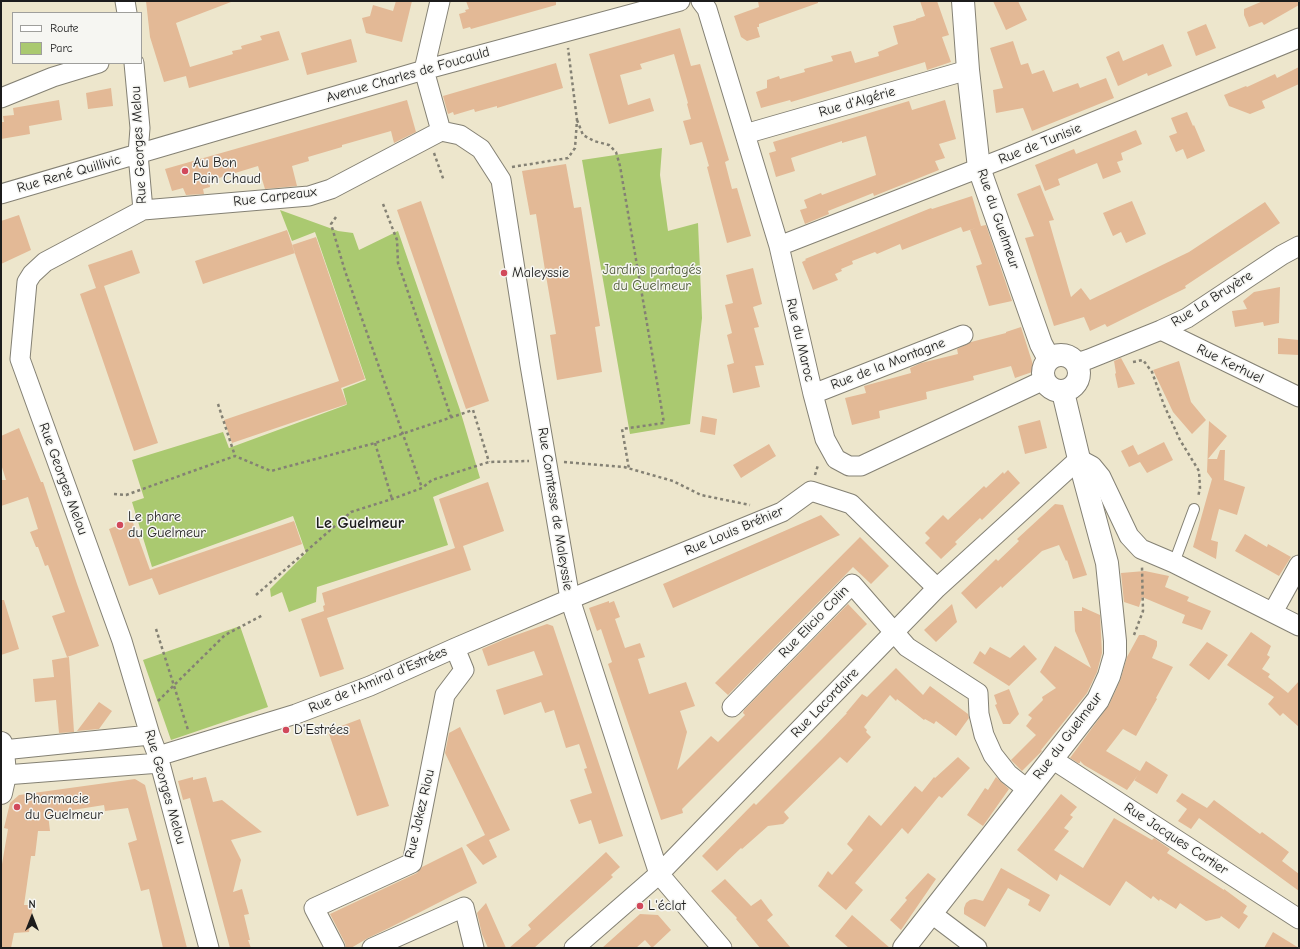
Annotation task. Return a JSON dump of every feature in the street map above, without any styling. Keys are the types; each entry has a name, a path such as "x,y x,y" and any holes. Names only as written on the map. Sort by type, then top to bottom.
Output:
{"street":[{"path":"125,1 127,12"},
{"path":"440,1 424,70 440,131"},
{"name":"Avenue Charles de Foucauld","path":"138,154 424,70 680,1"},
{"name":"Rue du Maroc","path":"702,1 707,9 779,246 813,394 825,439 836,459 848,466 861,466 1044,380"},
{"name":"Rue du Guelmeur","path":"963,1 968,70 979,168 1041,344 1049,359"},
{"name":"Rue de Tunisie","path":"779,246 979,168 1299,38"},
{"path":"1,98 53,77 96,64"},
{"name":"Rue Georges Melou","path":"134,64 140,128 138,154 144,210 45,262 32,274 27,282 20,359 120,634 150,735 159,760 209,948"},
{"name":"Rue d'Algérie","path":"745,134 968,70"},
{"name":"Rue Comtesse de Maleyssie","path":"440,131 460,135 481,149 501,180 530,365 570,599 659,874 722,948"},
{"name":"Rue Carpeaux","path":"144,210 308,196 331,189 440,131"},
{"name":"Rue René Quillivic","path":"1,194 138,154"},
{"name":"Rue La Bruyère","path":"1077,362 1089,359 1187,318 1282,255 1299,246"},
{"name":"Rue Kerhuel","path":"1161,330 1299,397"},
{"name":"Rue de la Montagne","path":"813,394 963,335"},
{"path":"1058,355 1069,356 1077,362 1080,375 1075,386 1063,392 1052,389 1044,380 1043,369 1049,359 1058,355"},
{"name":"Rue du Guelmeur","path":"904,948 1098,700 1110,676 1115,655 1115,641 1107,563 1079,459 1063,392"},
{"path":"1079,459 1092,466 1101,477 1129,536 1141,549 1174,563 1299,626"},
{"name":"Rue Lacordaire","path":"574,948 659,874 937,588 1079,459"},
{"name":"Rue Louis Bréhier","path":"570,599 782,512 811,491 851,504 937,588"},
{"path":"1273,612 1299,565"},
{"name":"Rue Elicio Colin","path":"732,707 852,584 893,633"},
{"name":"Rue de l'Amiral d'Estrées","path":"3,784 159,760 193,745 303,711 370,686 570,599"},
{"path":"893,633 907,647 978,693 979,714 984,736 993,755 1008,774 1027,789"},
{"name":"Rue Jakez Riou","path":"335,948 314,908 412,863 445,695 464,670 455,648"},
{"path":"3,784 2,746 150,735"},
{"name":"Rue Jacques Cartier","path":"1052,759 1299,919"},
{"path":"372,948 464,907 474,948"},
{"path":"932,914 977,948"}],"lane":[{"path":"1174,563 1194,509"}],"path":[{"path":"495,170 568,158 575,148 577,120 566,32"},
{"path":"577,120 583,135 594,141 609,145 616,152 620,166 664,423 622,429 630,469"},
{"path":"434,153 444,181"},
{"path":"383,204 397,240 398,263 451,417"},
{"path":"336,217 331,224 345,271 422,488"},
{"path":"1129,362 1144,360 1152,372 1164,405 1180,440 1199,471 1200,488 1194,509"},
{"path":"218,404 235,456"},
{"path":"114,494 126,495 235,456 271,471 375,443 473,410 489,462"},
{"path":"375,443 392,500"},
{"path":"256,595 351,512 392,500 422,488 432,480 489,462 547,460 624,467 673,481 701,495 752,506"},
{"path":"1115,641 1134,635 1143,611 1141,549"},
{"path":"142,707 155,704 225,635 263,615"},
{"path":"156,629 193,745"}],"green space":[{"name":"Jardins partagés du Guelmeur","path":"662,148 660,175 668,231 698,223 702,318 690,424 630,434 582,160"},
{"path":"280,210 338,231 353,233 359,250 398,231 460,410 480,478 433,497 448,545 317,587 316,602 289,612 282,592 271,597 270,589 306,553 293,516 152,567 132,502 144,498 132,460 223,432 229,448 346,405 343,389 366,380 315,232 292,241"},
{"path":"240,626 268,707 171,740 143,660"}],"building":[{"path":"146,1 231,2 176,23 190,67 233,54 232,51 242,49 241,46 262,40 260,36 279,31 289,60 189,88 186,76 164,82 150,37"},
{"path":"396,1 412,1 402,42 366,33 362,18 370,16 373,5 393,11"},
{"path":"466,1 556,1 556,5 471,29 470,27 463,29 459,14 466,12 465,10 469,9"},
{"path":"758,1 818,1 818,3 759,24 759,27 757,27 760,37 747,41 741,37 734,16 759,7"},
{"path":"920,1 937,1 949,35 942,37 951,62 927,70 925,62 791,102 790,100 761,108 756,92 767,88 767,80 779,76 780,79 805,72 804,69 833,61 831,56 851,51 855,63 879,56 878,52 898,44 893,26 925,16"},
{"path":"993,1 1018,1 1027,20 1006,30"},
{"path":"1263,1 1299,1 1299,5 1264,25 1262,22 1249,27 1244,15 1244,9"},
{"path":"1206,24 1216,48 1196,56 1187,32"},
{"path":"680,28 691,66 700,64 729,160 725,162 732,189 737,188 751,236 727,243 702,142 690,145 683,121 691,119 674,54 640,64 642,69 620,75 628,105 650,98 654,111 609,124 589,54"},
{"path":"351,39 357,62 307,75 301,53"},
{"path":"1013,41 1021,65 1028,63 1032,74 1044,70 1053,92 1078,83 1080,88 1106,78 1114,98 1032,131 1023,108 996,113 993,90 1003,88 990,48"},
{"path":"1163,44 1172,66 1148,76 1147,73 1118,86 1106,57 1119,51 1123,61"},
{"path":"556,63 563,88 497,108 497,106 475,112 474,109 454,115 453,112 448,114 443,96"},
{"path":"1299,67 1299,84 1262,101 1265,108 1250,114 1229,106 1224,95 1246,86 1247,87 1275,74 1277,78"},
{"path":"111,88 113,106 88,109 86,93"},
{"path":"59,100 62,120 29,126 30,134 1,139 1,122 4,122 3,116 14,115 13,108"},
{"path":"407,100 416,132 394,143 391,131 342,145 342,147 308,157 309,161 292,166 297,186 265,189 258,166 209,181 210,187 203,189 204,194 186,195 183,188 172,191 165,169"},
{"path":"945,100 956,139 939,144 945,158 935,161 939,170 874,196 873,193 828,211 829,214 805,224 800,210 807,208 804,200 876,175 866,136 842,143 842,141 791,158 795,171 776,177 769,153 776,151 773,142 909,101 912,110"},
{"path":"1187,112 1205,151 1187,159 1183,149 1176,152 1169,136 1177,133 1171,118"},
{"path":"1136,130 1142,144 1121,153 1123,160 1117,162 1121,172 1103,179 1097,163 1058,179 1060,185 1045,191 1035,165 1074,149 1076,154"},
{"path":"566,164 574,208 581,207 600,326 595,327 602,372 557,380 550,335 556,334 536,214 530,215 522,171"},
{"path":"1040,185 1054,220 1049,221 1071,297 1081,288 1090,300 1189,252 1265,202 1280,223 1185,286 1186,288 1107,327 1105,324 1090,331 1084,317 1054,326 1025,238 1034,236 1017,194"},
{"path":"972,196 981,226 986,225 1012,301 989,306 976,266 982,264 970,230 976,228 963,232 961,227 902,250 900,244 877,254 875,252 852,261 853,264 841,269 842,271 835,274 838,280 813,290 802,262 806,260 805,259 931,208 932,209"},
{"path":"421,201 489,401 466,409 397,210"},
{"path":"1132,201 1146,234 1126,243 1121,232 1113,236 1103,213"},
{"path":"19,215 31,250 1,264 1,221"},
{"path":"287,230 295,253 203,284 195,261"},
{"path":"316,237 365,379 341,388 347,404 232,443 224,420 339,381 292,245"},
{"path":"132,250 140,273 104,286 158,443 134,451 80,294 96,288 88,265"},
{"path":"753,268 762,304 753,307 759,327 754,328 764,365 755,366 760,387 733,393 727,365 734,363 727,335 732,333 725,305 733,303 726,275"},
{"path":"1280,287 1279,323 1264,326 1263,322 1235,327 1232,311 1247,309 1243,301 1254,292"},
{"path":"1021,327 1035,371 1015,378 1011,366 973,376 974,380 926,392 927,399 879,411 880,418 852,425 845,398 866,393 864,386 911,373 910,368 921,363 958,354 957,349 971,342 1006,333"},
{"path":"1278,338 1299,340 1299,355 1278,354"},
{"path":"1121,358 1135,384 1118,388 1114,361"},
{"path":"1179,361 1191,402 1206,420 1192,434 1173,412 1153,370"},
{"path":"702,416 717,419 715,435 700,432"},
{"path":"1040,420 1047,448 1025,454 1018,426"},
{"path":"1209,421 1227,436 1208,459 1217,459 1220,450 1225,450 1224,480 1245,487 1237,515 1219,509 1211,540 1218,542 1216,559 1193,547 1212,479 1207,472"},
{"path":"19,428 41,482 43,482 99,646 67,657 52,616 65,612 48,565 45,566 38,547 36,547 30,532 38,529 28,497 1,506 1,480 6,480 1,464 1,436"},
{"path":"1164,442 1173,460 1147,473 1140,462 1129,467 1121,451 1133,445 1138,455"},
{"path":"769,444 776,456 741,478 733,465"},
{"path":"1008,470 1020,483 982,520 980,518 955,542 957,544 941,559 925,543 930,538 925,533 943,515 948,520 984,486 986,488 1003,472 1004,474"},
{"path":"488,482 504,531 463,546 471,570 327,618 344,669 320,677 301,619 324,611 323,606 325,605 322,593 455,548 439,499"},
{"path":"1055,504 1063,505 1087,575 1073,579 1067,560 1066,561 1059,545 1042,551 1002,588 1001,586 976,609 961,593 996,559 998,561 1019,541 1017,539"},
{"path":"821,515 840,535 673,608 663,584"},
{"path":"132,520 150,570 294,521 302,544 159,595 152,578 129,586 109,529"},
{"path":"1245,534 1267,547 1268,544 1291,557 1279,576 1235,551"},
{"path":"860,537 889,566 871,584 853,567 728,695 715,683"},
{"path":"1145,571 1169,576 1165,587 1189,597 1187,601 1211,611 1202,630 1182,623 1185,615 1142,597 1139,607 1124,602 1121,573"},
{"path":"1,600 4,600 19,649 1,655"},
{"path":"609,601 609,603 614,601 620,617 615,619 625,648 640,643 645,657 638,659 649,694 686,682 695,706 680,711 687,732 677,770 711,736 718,742 745,715 743,713 744,710 848,604 867,624 682,809 683,813 661,820 608,664 612,662 601,629 597,631 589,608"},
{"path":"952,604 957,622 936,642 924,630"},
{"path":"1082,607 1100,615 1102,653 1097,672 1087,693 1041,750 1042,751 1022,771 1011,760 1036,735 1026,726 1032,718 1028,715 1043,700 1042,697 1056,688 1040,672 1055,646 1091,668 1075,631 1074,611 1082,611"},
{"path":"547,624 553,626 623,836 599,844 591,820 579,824 570,800 592,793 584,769 587,768 579,744 566,748 554,710 545,713 541,702 504,715 496,690 543,675 534,651 488,666 482,649"},
{"path":"1251,632 1271,646 1267,655 1270,657 1262,669 1270,674 1268,677 1288,693 1299,681 1299,727 1283,713 1280,716 1268,704 1274,697 1227,665"},
{"path":"1139,635 1144,635 1157,641 1157,646 1152,658 1173,667 1136,736 1123,729 1106,751 1140,771 1146,761 1168,775 1157,794 1134,780 1127,790 1084,765 1080,761 1080,763 1078,763 1070,758 1109,705 1120,681 1127,657"},
{"path":"1207,642 1228,655 1209,680 1189,665"},
{"path":"1024,645 1037,659 1009,686 973,663 980,651 985,655 990,647 1010,658"},
{"path":"69,657 74,732 59,733 56,700 35,702 33,679 54,677 52,660"},
{"path":"896,668 923,695 930,686 968,714 969,718 956,736 936,721 934,724 925,719 924,720 897,699 896,701 890,695 864,727 867,730 866,732 871,737 847,763 840,757 784,812 789,818 783,824 768,826 742,849 741,848 717,871 702,856 754,803 756,805 822,739 847,713 862,694 867,697"},
{"path":"1009,689 1019,714 1010,724 1003,724 995,705 997,704 994,695"},
{"path":"99,702 112,711 99,729 77,731"},
{"path":"360,719 389,806 357,816 328,731"},
{"path":"460,727 510,830 489,840 497,857 483,865 466,845 485,835 445,753 449,733"},
{"path":"958,757 970,768 942,798 939,796 908,834 902,828 855,883 863,890 846,910 818,886 828,871 832,875 853,850 847,844 869,815 881,826 915,786 922,792 934,777 935,778"},
{"path":"193,777 193,780 206,777 213,802 222,800 262,832 231,840 241,860 233,892 242,889 249,914 244,915 250,940 248,940 251,948 230,948 190,798 183,800 178,781"},
{"path":"996,777 1009,789 983,826 967,815 985,788 988,790"},
{"path":"135,779 145,785 187,948 163,948 149,889 141,891 128,843 137,840 128,808 105,811 104,805 48,814 50,831 38,831 35,856 31,856 24,905 33,905 29,932 14,933 11,948 1,948 1,870 8,829 4,828 10,803 19,795"},
{"path":"1182,793 1207,808 1214,800 1260,834 1262,832 1289,852 1282,861 1299,874 1299,891 1199,818 1191,829 1178,821 1187,809 1176,801"},
{"path":"1061,794 1077,807 1070,815 1073,817 1064,828 1069,831 1054,850 1083,868 1114,818 1152,840 1154,838 1170,849 1167,853 1224,889 1247,906 1243,913 1248,916 1239,929 1221,916 1220,918 1206,921 1180,903 1176,909 1160,899 1159,901 1153,896 1151,899 1126,881 1110,906 1060,874 1057,881 1017,850"},
{"path":"462,847 477,883 351,948 346,948 345,943 330,914 417,873 422,867"},
{"path":"606,852 620,867 611,875 613,877 534,948 509,948 531,929 528,925"},
{"path":"1001,868 1050,895 1040,912 1028,905 1030,900 1008,888 985,927 964,914 964,908 966,903 970,900 975,899 983,901"},
{"path":"928,873 936,879 901,930 890,920 907,900 905,898"},
{"path":"725,879 751,906 761,899 773,915 767,920 791,948 760,948 736,919 737,918 711,891"},
{"path":"486,903 506,948 488,948 482,934 477,913"},
{"path":"640,914 658,915 671,930 652,948 645,940 636,948 602,948"},
{"path":"852,915 890,948 849,948 835,936"},
{"path":"1273,932 1299,948 1264,948"}],"place":[{"name":"Au Bon Pain Chaud","path":"185,171"},
{"name":"Maleyssie","path":"504,273"},
{"name":"Le phare du Guelmeur","path":"120,525"},
{"name":"D'Estrées","path":"286,730"},
{"name":"Pharmacie du Guelmeur","path":"17,807"},
{"name":"L'éclat","path":"640,906"}],"district":[{"name":"Le Guelmeur","path":"360,523"}]}
